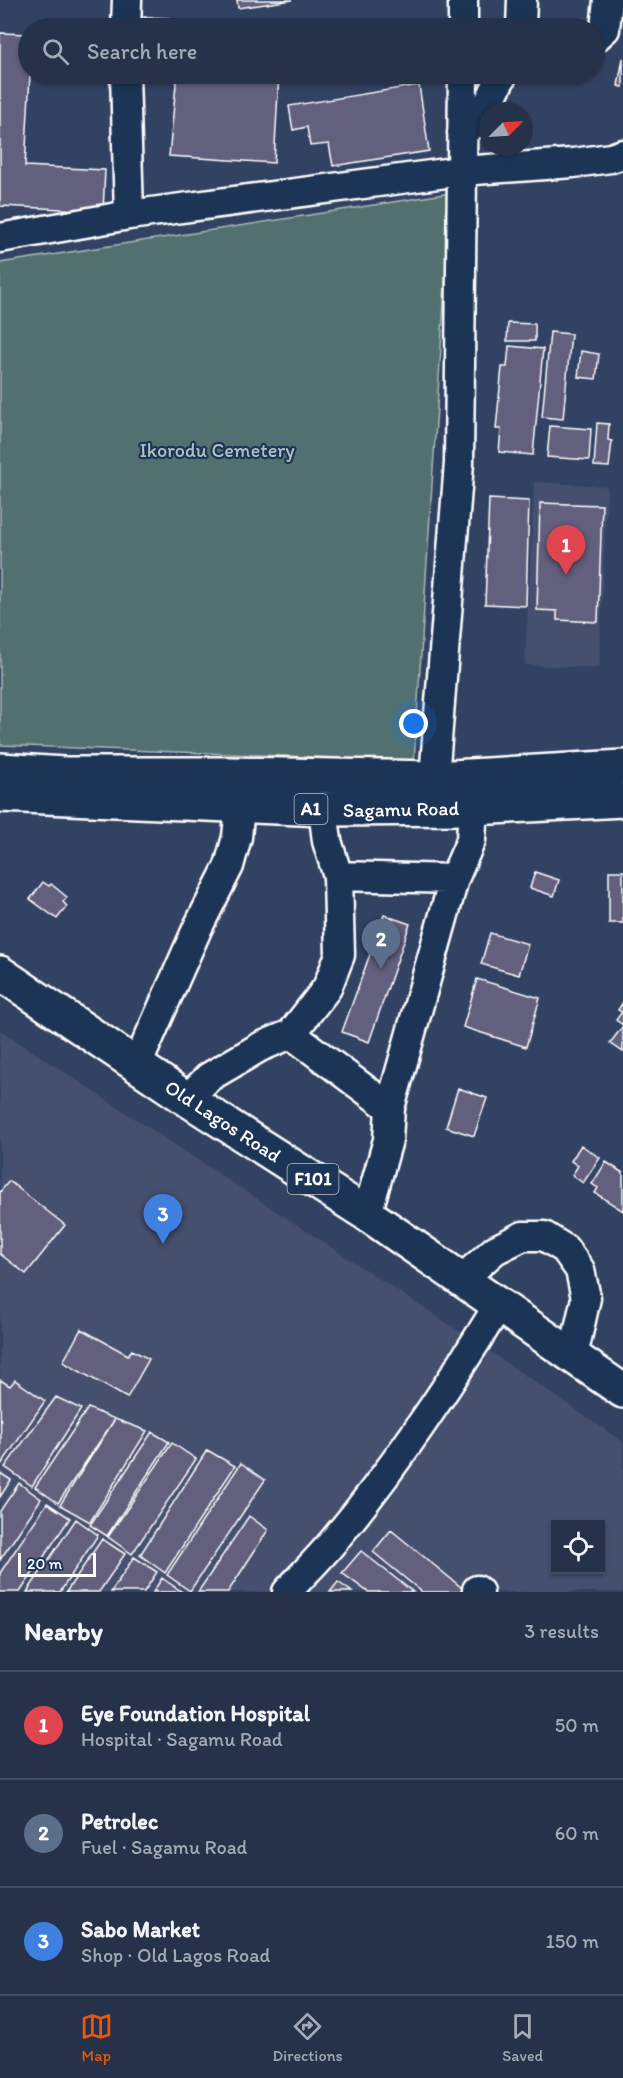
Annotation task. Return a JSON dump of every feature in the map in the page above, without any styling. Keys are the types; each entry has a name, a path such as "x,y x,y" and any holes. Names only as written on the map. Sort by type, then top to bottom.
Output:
{"main road":[{"name":"Sagamu Road","path":"0,770 64,774 435,778 622,766"},
{"name":"Sagamu Road","path":"0,795 323,809 474,808 623,800"},
{"name":"Old Lagos Road","path":"0,973 188,1099 367,1214 623,1391"}],"street":[{"path":"126,18 127,0"},
{"path":"463,0 463,18"},
{"path":"521,18 522,0"},
{"path":"605,29 608,0"},
{"path":"125,84 129,215"},
{"path":"435,778 459,463 463,84"},
{"path":"462,133 481,118 497,84"},
{"path":"0,237 129,215 461,171 573,163 611,158 623,154"},
{"path":"137,1065 198,927 229,866 237,837 240,807"},
{"path":"367,1214 388,1140 390,1108 454,879 471,840 474,808"},
{"path":"188,1099 209,1077 260,1047 291,1034 327,988 340,955 338,876 327,841 323,809"},
{"path":"338,876 454,879"},
{"path":"291,1034 390,1108"},
{"path":"461,1280 495,1250 523,1236 544,1236 565,1249 580,1270 586,1298 573,1356"},
{"path":"287,1592 336,1539 394,1462 498,1306"}],"shaded area":[{"path":"534,482 607,486 599,668 525,665"},
{"path":"0,1030 476,1342 623,1442 623,1592 0,1592"}],"green space":[{"name":"Ikorodu Cemetery","path":"451,193 414,761 0,745 0,263"}],"building":[{"path":"237,0 292,0 238,8"},
{"path":"0,33 18,34 18,84 30,84 25,166 105,170 103,211 0,206"},
{"path":"623,58 623,87 618,86"},
{"path":"176,84 278,84 274,163 169,156"},
{"path":"419,85 429,151 333,166 329,144 310,146 307,127 293,130 289,106"},
{"path":"508,323 535,324 535,341 507,341"},
{"path":"550,332 571,334 563,419 542,417"},
{"path":"509,346 543,349 533,455 499,452 501,429 496,429 502,367 507,367"},
{"path":"581,351 599,354 596,379 578,377"},
{"path":"597,423 609,424 608,440 612,441 609,467 594,466"},
{"path":"550,426 591,429 589,460 547,457"},
{"path":"489,499 529,501 526,606 485,604"},
{"path":"540,503 602,505 598,622 557,620 557,611 537,610"},
{"path":"609,871 623,871 623,923 609,923"},
{"path":"535,872 559,880 554,896 530,888"},
{"path":"43,882 49,886 51,884 67,897 63,902 67,906 57,919 30,899"},
{"path":"384,915 410,924 369,1042 342,1032"},
{"path":"490,933 528,944 519,975 481,964"},
{"path":"477,979 540,998 526,1047 463,1027"},
{"path":"623,1002 623,1025 616,1020 622,1012 618,1010"},
{"path":"623,1026 623,1052 610,1043"},
{"path":"458,1088 487,1098 474,1136 446,1127"},
{"path":"581,1145 600,1158 583,1183 572,1175 578,1166 571,1161"},
{"path":"606,1162 623,1173 623,1211 595,1193 598,1188 592,1184"},
{"path":"9,1181 65,1225 26,1274 0,1254 0,1192"},
{"path":"81,1329 128,1355 132,1350 149,1359 127,1398 63,1362"},
{"path":"0,1380 10,1386 15,1380 45,1401 1,1465"},
{"path":"56,1397 81,1409 32,1486 5,1467"},
{"path":"88,1408 115,1419 58,1503 35,1487"},
{"path":"115,1419 147,1431 90,1522 60,1505"},
{"path":"152,1432 169,1442 107,1536 90,1525"},
{"path":"172,1443 196,1459 132,1554 108,1537"},
{"path":"207,1450 235,1466 165,1573 140,1555"},
{"path":"241,1463 265,1480 190,1591 167,1575"},
{"path":"0,1473 11,1480 0,1497"},
{"path":"19,1483 41,1499 0,1560 0,1511"},
{"path":"47,1503 70,1518 20,1592 0,1592 0,1573"},
{"path":"249,1516 268,1530 228,1592 198,1592"},
{"path":"76,1519 98,1535 60,1592 27,1592"},
{"path":"391,1530 467,1592 422,1592 373,1552"},
{"path":"102,1539 125,1554 99,1592 66,1592"},
{"path":"361,1551 413,1592 368,1592 342,1573"},
{"path":"134,1557 157,1572 144,1592 111,1592"},
{"path":"162,1578 182,1592 153,1592"},
{"path":"338,1582 352,1592 330,1592"}],"place":[{"name":"Eye Foundation Hospital","path":"566,575"},
{"name":"Petrolec","path":"381,969"},
{"name":"Sabo Market","path":"163,1244"}]}
